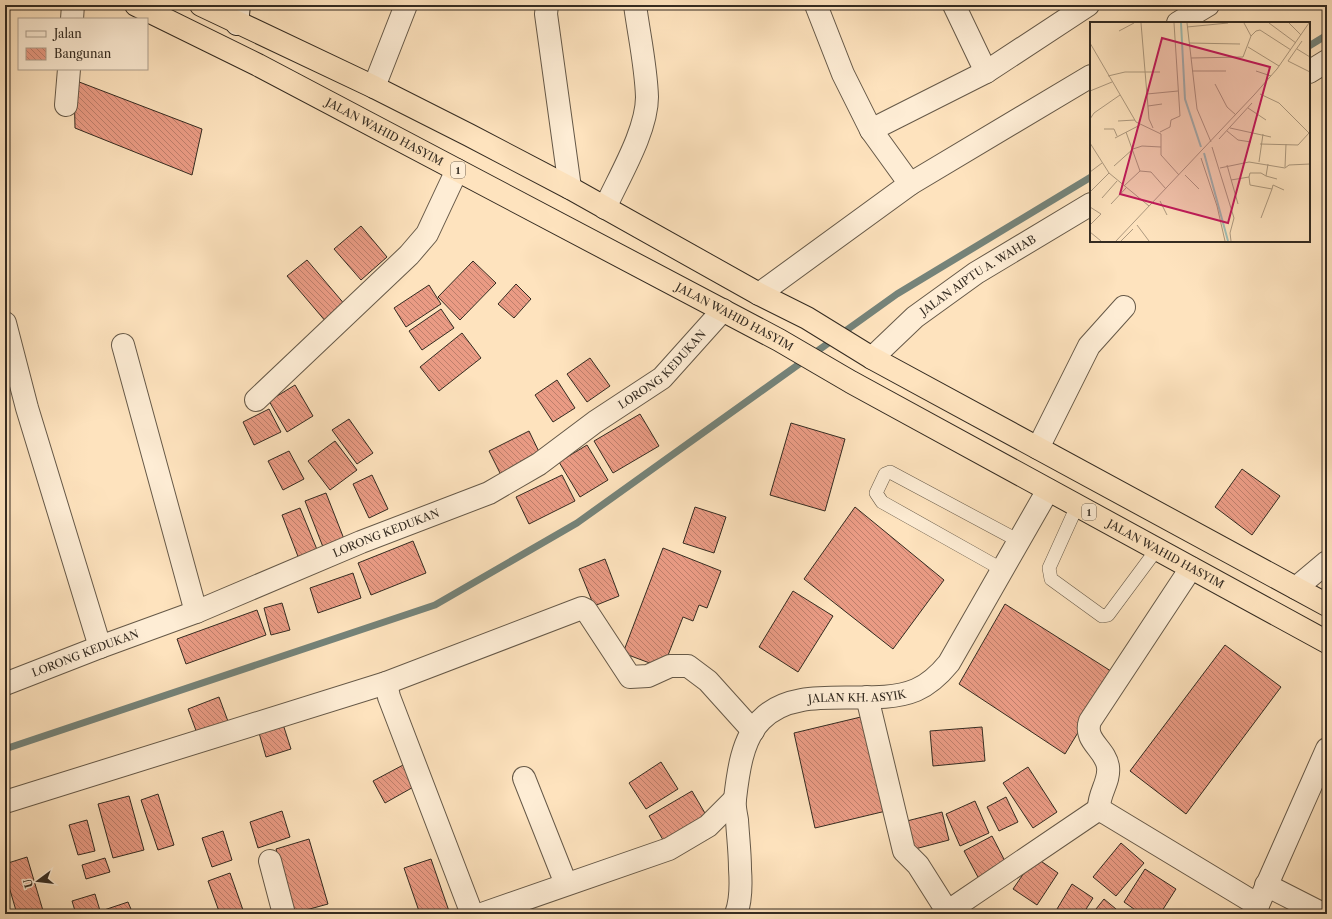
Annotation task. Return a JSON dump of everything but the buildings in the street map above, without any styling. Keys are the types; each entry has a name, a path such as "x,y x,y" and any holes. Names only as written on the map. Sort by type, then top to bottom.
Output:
{"highway":[{"name":"JALAN WAHID HASYIM","path":"136,5 258,65 723,310 779,340 851,382 1327,642"},
{"path":"201,5 238,14 374,87 570,188 759,294 807,318 869,356 1327,605"}],"street":[{"path":"72,18 73,5"},
{"path":"374,87 406,5"},
{"path":"547,5 546,14 570,188"},
{"path":"605,208 639,137 647,98 635,5"},
{"path":"816,5 842,74 871,130 910,184"},
{"path":"954,5 986,72"},
{"path":"871,130 986,72 1088,5"},
{"path":"1180,22 1208,5"},
{"path":"1310,71 1327,61"},
{"path":"66,105 69,70"},
{"path":"759,294 910,184 1090,77"},
{"path":"256,400 409,255 427,234 457,170"},
{"name":"JALAN AIPTU A. WAHAB","path":"869,356 915,317 976,273 1090,205"},
{"path":"1038,448 1089,346 1124,307"},
{"name":"LORONG KEDUKAN","path":"5,684 196,612 362,542 489,493 539,464 595,422 662,378 723,310"},
{"path":"5,323 27,408 100,647"},
{"path":"123,345 196,612"},
{"name":"JALAN KH. ASYIK","path":"737,913 741,884 735,799 742,760 750,736 761,720 774,709 791,703 812,699 899,695 917,690 934,679 950,663 1048,490"},
{"path":"1296,588 1327,562"},
{"path":"1192,568 1090,721 1087,728 1088,734 1105,759 1108,767 1105,784 1098,803 1099,809 1256,909 1327,749"},
{"path":"5,802 386,683 584,608 630,678 648,676 670,666 688,666 708,680 753,731"},
{"path":"386,683 389,697 472,914"},
{"path":"867,697 904,851 918,865 947,913 1099,809"},
{"path":"524,778 566,884"},
{"path":"482,914 669,849 708,826 735,799"},
{"path":"270,861 284,914"},
{"path":"1266,885 1323,914"}],"lane":[{"path":"1003,570 882,502 876,493 885,474 890,472 1020,541"},
{"path":"1077,506 1049,568 1051,579 1102,616 1108,615 1157,549"}],"waterway":[{"path":"1310,45 1327,35"},
{"path":"5,749 435,605 577,523 897,294 1090,178"}]}
